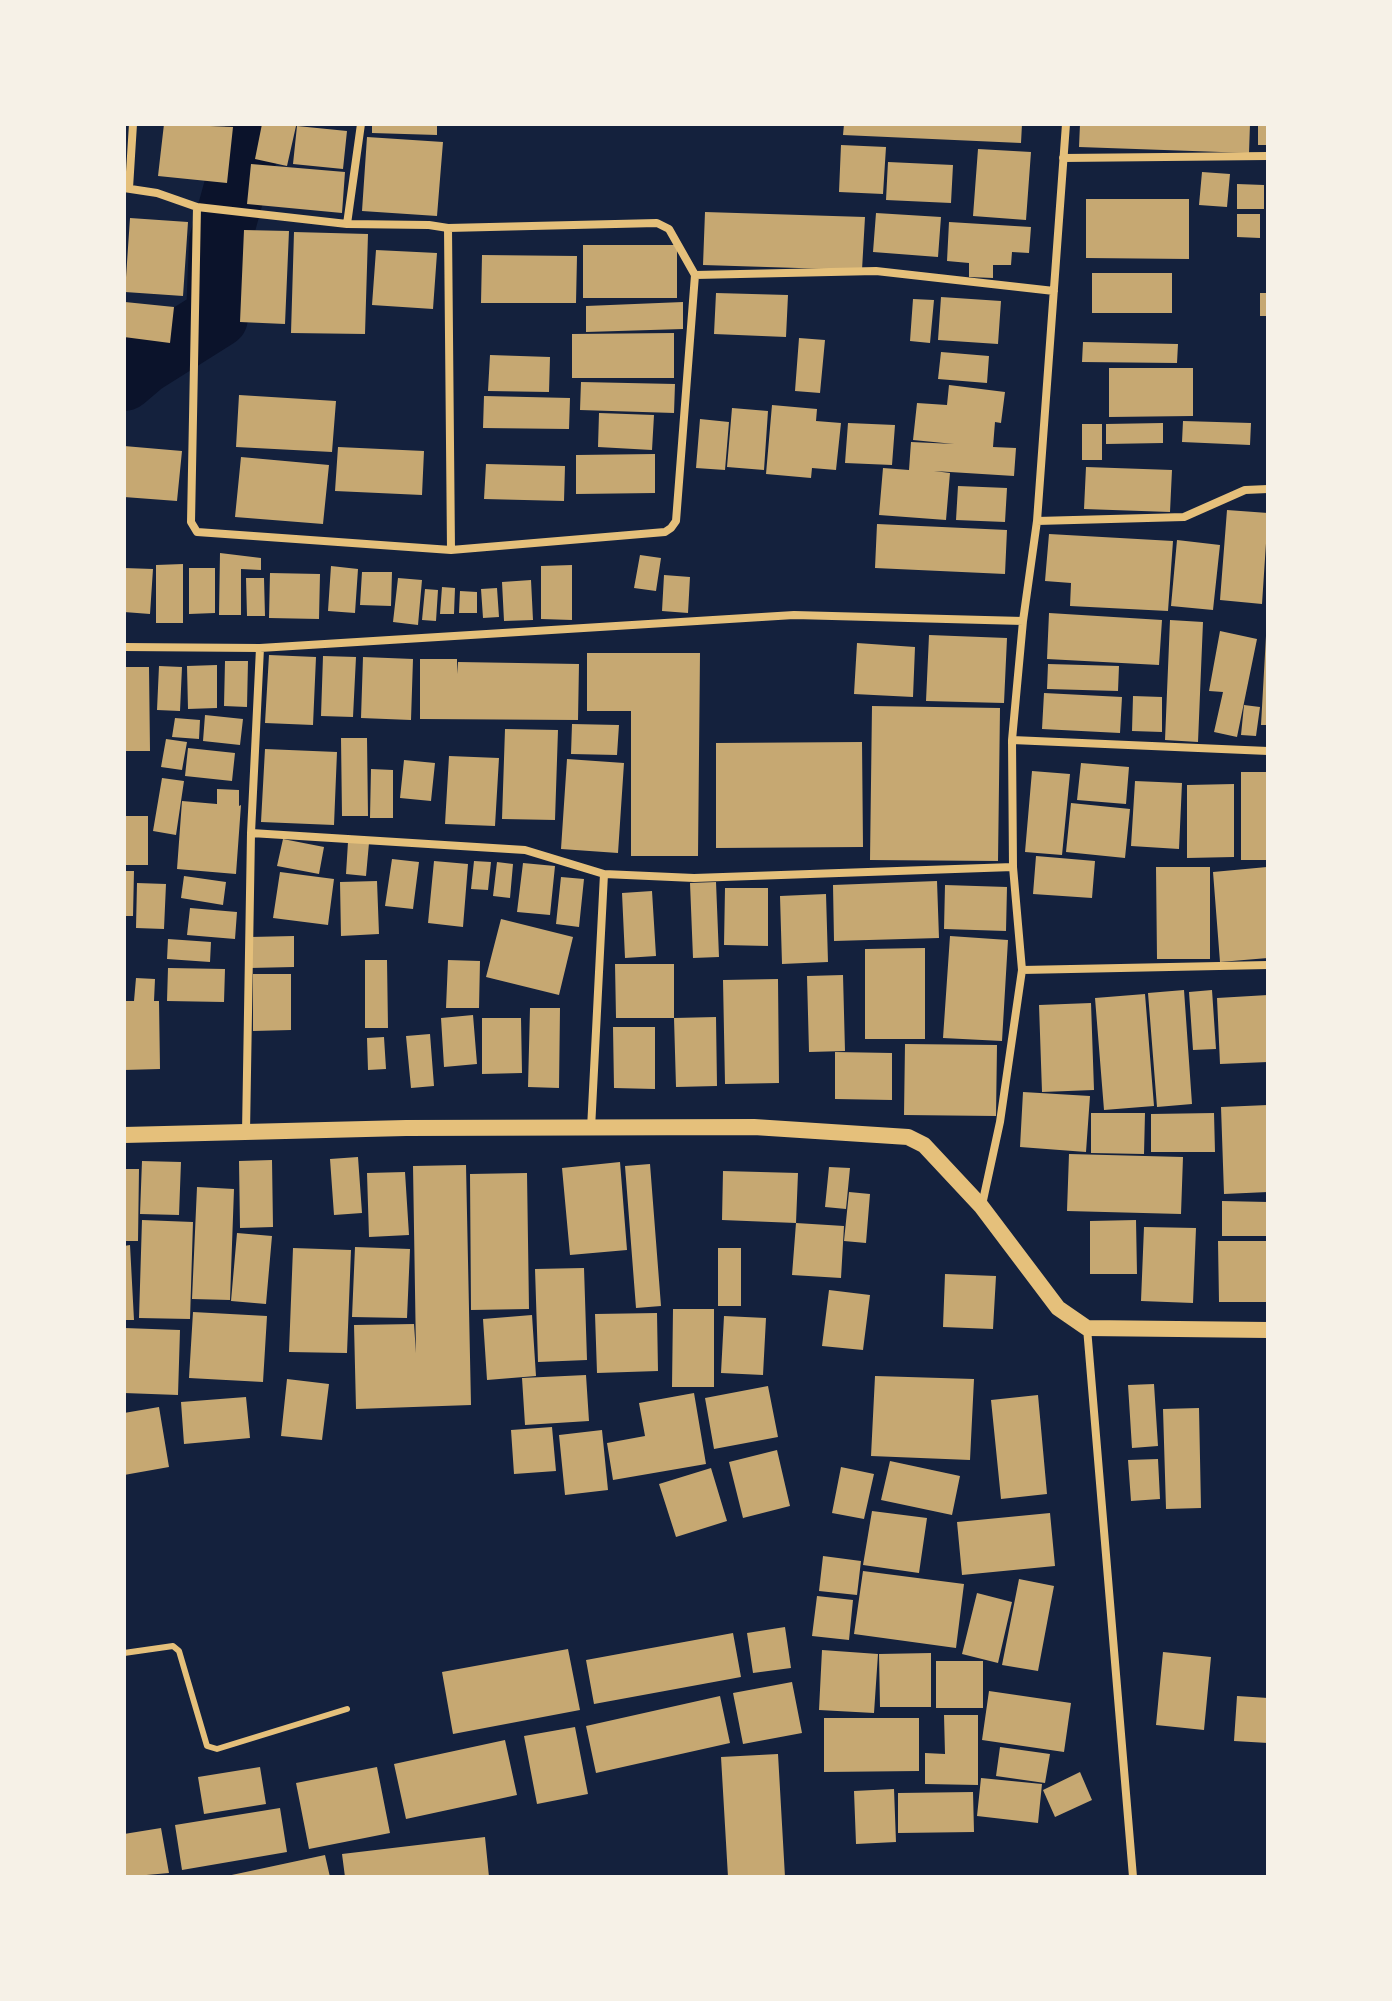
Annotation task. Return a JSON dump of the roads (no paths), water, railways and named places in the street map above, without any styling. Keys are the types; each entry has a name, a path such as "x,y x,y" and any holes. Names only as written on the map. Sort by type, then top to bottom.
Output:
{"main road":[{"path":"124,1135 406,1128 754,1127 908,1137 924,1145 981,1206 1058,1308 1087,1328 1268,1330"}],"street":[{"path":"133,124 127,188 157,193 200,207 347,224 448,228 657,223 669,229 695,275 676,521 665,532 451,550 197,532 191,522 193,363 200,207"},
{"path":"347,224 361,124"},
{"path":"981,1206 1000,1122 1022,970 1013,867 1012,740 1023,621 1037,521 1066,124"},
{"path":"1063,158 1268,156"},
{"path":"448,228 451,550"},
{"path":"695,275 876,271 1054,291"},
{"path":"1037,521 1184,517 1245,490 1268,489"},
{"path":"124,647 260,648 794,615 1023,621"},
{"path":"246,1132 251,833 260,648"},
{"path":"1012,740 1268,751"},
{"path":"251,833 525,850 604,874 694,878 1013,867"},
{"path":"591,1129 604,874"},
{"path":"1022,970 1268,965"},
{"path":"1087,1328 1133,1877"}],"lane":[{"path":"124,1653 173,1646 179,1651 207,1746 217,1749 347,1709"}],"waterway":[{"path":"124,380 144,363 217,317 220,242 240,169 260,124"}]}
